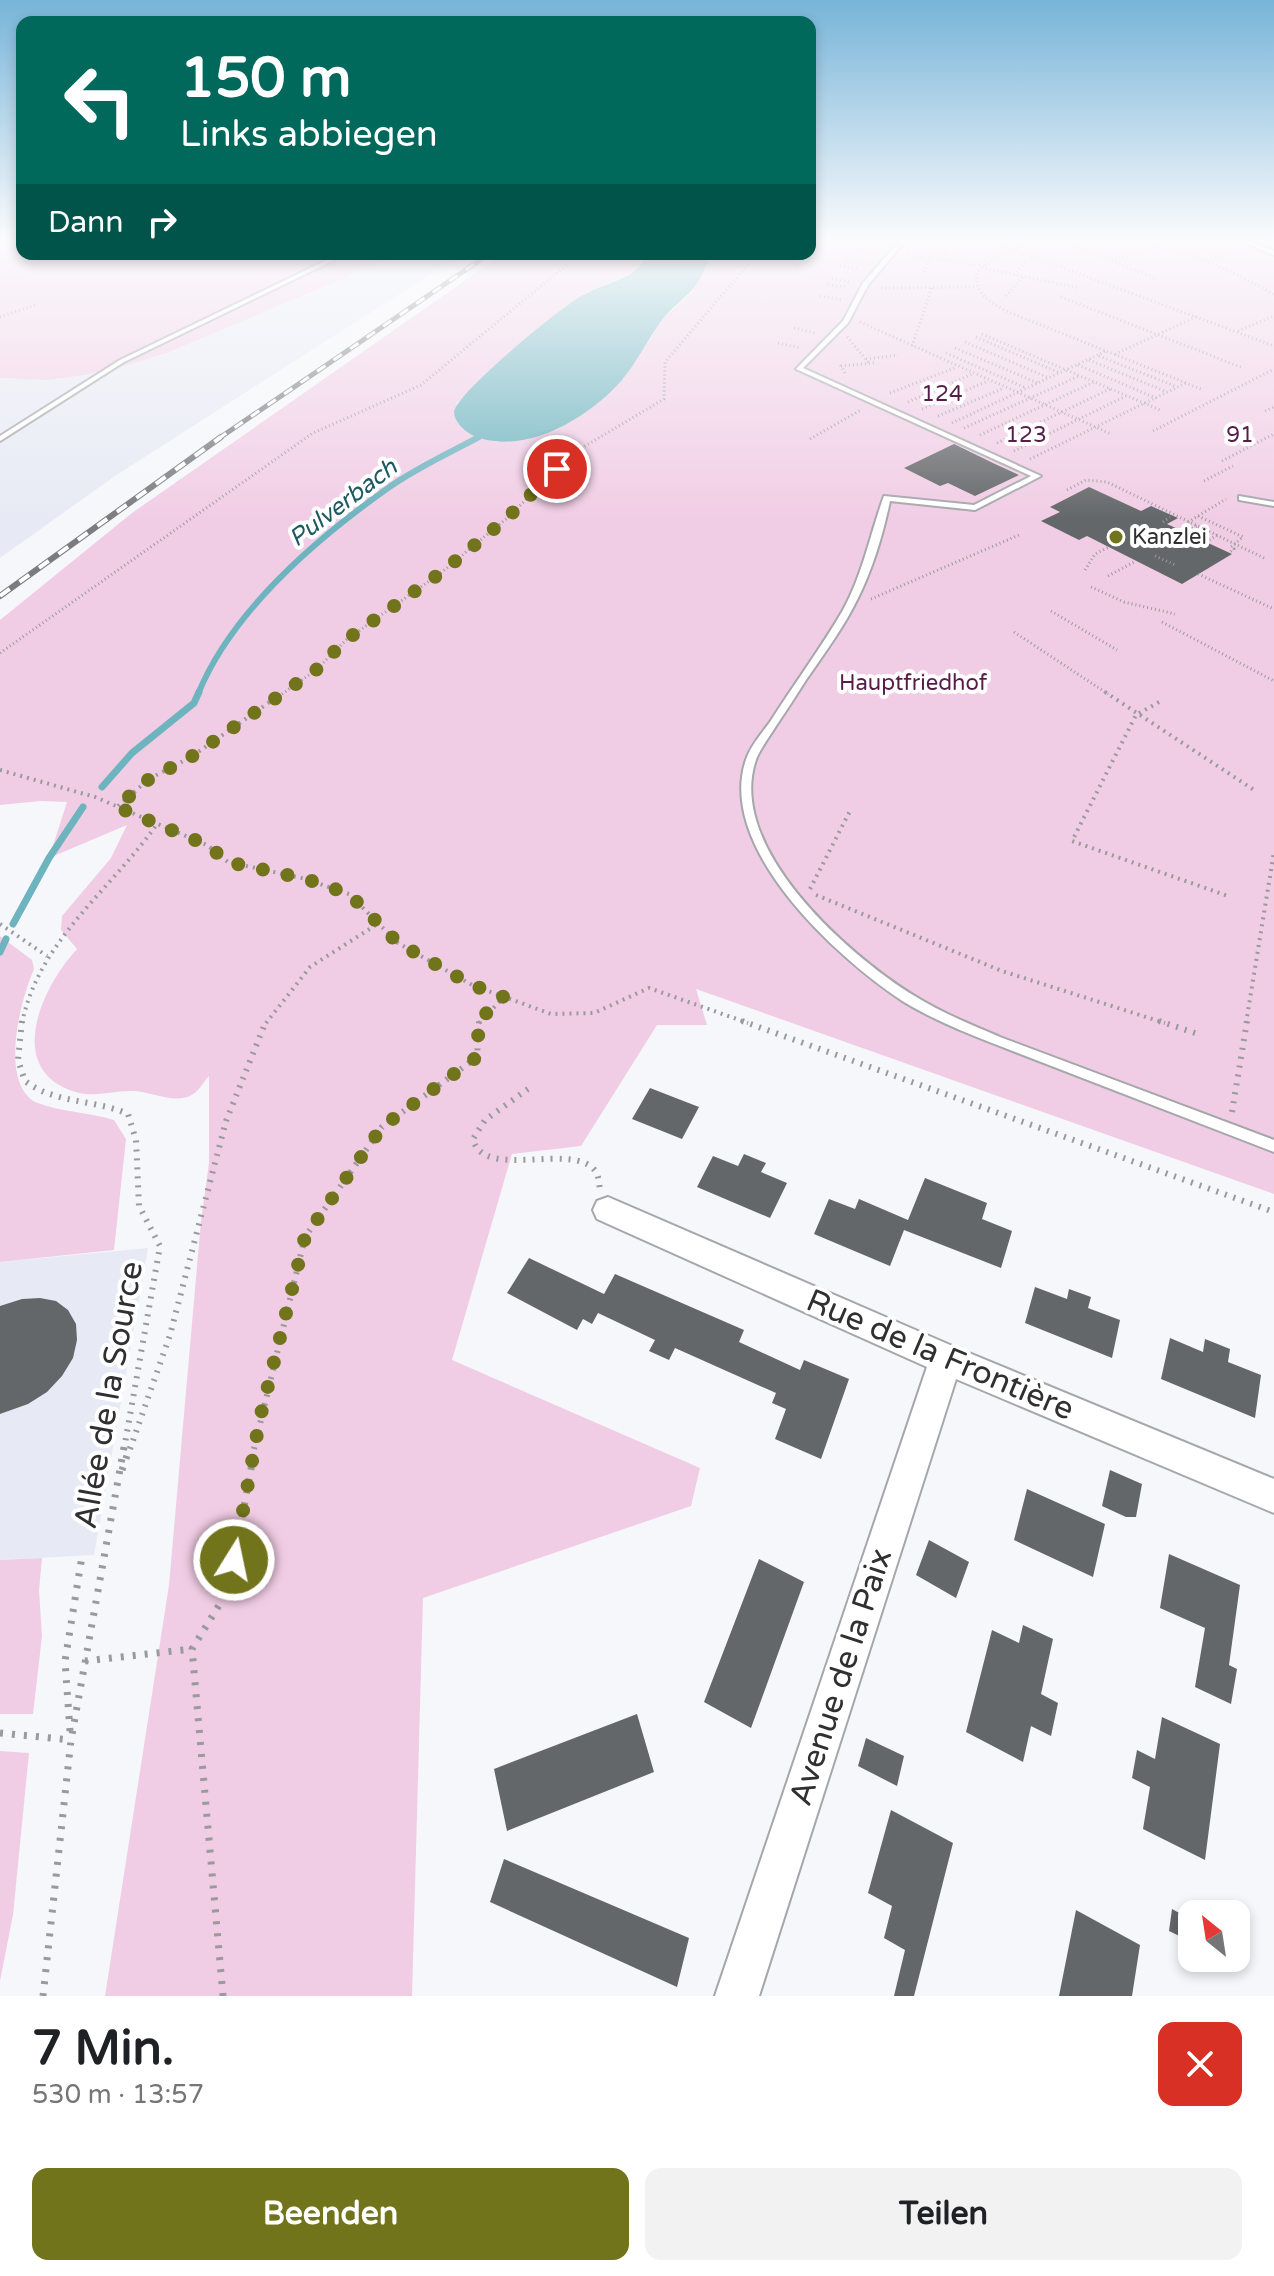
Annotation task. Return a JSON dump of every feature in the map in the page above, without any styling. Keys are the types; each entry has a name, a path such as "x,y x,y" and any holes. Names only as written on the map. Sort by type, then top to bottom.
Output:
{"street":[{"name":"Rue de la Frontière","path":"608,1210 946,1359 1274,1496"},
{"name":"Avenue de la Paix","path":"737,1996 946,1359"}],"lane":[{"path":"0,439 122,361 180,333"},
{"path":"835,333 799,369 1037,476 975,508 887,498 882,523 848,608 751,760 745,795 763,848 801,908 856,961 908,998 955,1024 1274,1146"},
{"path":"1238,496 1274,504"}],"path":[{"path":"0,653 313,433 421,385 484,333"},
{"path":"117,807 149,779 191,757 316,670 346,640 442,572 506,519 575,452 664,399 665,362 690,333"},
{"path":"818,333 826,335"},
{"path":"844,333 872,363 841,366 853,382 850,391"},
{"path":"885,333 1111,434"},
{"path":"912,346 916,333"},
{"path":"1062,333 1201,389"},
{"path":"1240,333 1274,346"},
{"path":"982,334 1160,410"},
{"path":"1114,354 1158,334 1243,368"},
{"path":"976,337 1060,373"},
{"path":"965,342 1049,378"},
{"path":"955,348 1038,383"},
{"path":"937,430 1107,351"},
{"path":"946,353 1026,388"},
{"path":"865,359 898,355"},
{"path":"1098,355 1177,387"},
{"path":"1088,360 1167,392"},
{"path":"1077,365 1156,398"},
{"path":"889,393 957,367"},
{"path":"1153,431 1274,369"},
{"path":"892,409 973,374"},
{"path":"949,435 1079,375"},
{"path":"907,416 988,381"},
{"path":"964,443 1094,382"},
{"path":"1014,466 1186,383"},
{"path":"922,423 1004,388"},
{"path":"981,451 1111,389"},
{"path":"999,459 1126,396"},
{"path":"810,439 875,402"},
{"path":"1265,411 1274,407"},
{"path":"1222,461 1274,434"},
{"path":"1204,481 1233,466"},
{"path":"1093,474 1171,516 1264,558"},
{"path":"1067,490 1086,480 1107,482"},
{"path":"1188,522 1238,496"},
{"path":"1163,522 1171,516"},
{"path":"1198,516 1243,537 1234,543 1231,547 1234,549 1229,553"},
{"path":"1185,532 1197,526"},
{"path":"1206,542 1228,529"},
{"path":"848,608 1019,535"},
{"path":"1085,570 1095,554 1109,547"},
{"path":"1155,556 1175,565"},
{"path":"1108,576 1136,561"},
{"path":"1198,574 1274,609"},
{"path":"1091,587 1124,602 1175,614"},
{"path":"1051,611 1117,650"},
{"path":"1162,622 1274,681"},
{"path":"1014,632 1254,790"},
{"path":"1159,702 1136,715 1072,841 1228,896"},
{"path":"0,770 95,797 207,845 228,862 306,879 349,894 398,943 472,985 551,1014 594,1013 649,988 1274,1212"},
{"path":"801,908 851,809"},
{"path":"0,924 47,956 142,848 157,824"},
{"path":"1229,1130 1274,852"},
{"path":"809,892 1002,971 1198,1034"},
{"path":"116,1487 170,1335 226,1121 267,1020 310,967 379,923"},
{"name":"Allée de la Source","path":"43,1996 71,1740 160,1246 139,1206 136,1140 128,1114 111,1104 64,1099 34,1089 22,1078 18,1063 23,1016 47,956"},
{"path":"223,1996 192,1649 229,1589 260,1418 305,1237 382,1127 477,1057 479,1020 504,997"},
{"path":"528,1089 485,1120 473,1139 475,1148 482,1154 495,1157 573,1160 585,1164 598,1174 602,1202 608,1210"},
{"name":"Allée de la Source","path":"71,1740 65,1661 82,1556"},
{"path":"85,1661 192,1649"},
{"path":"0,1733 71,1740"}],"shaded area":[{"path":"214,333 338,333 115,476 0,558 0,378 47,380 86,375 167,353"},
{"path":"148,1248 94,1555 0,1560 0,1262"}],"green space":[{"path":"0,333 214,333 167,353 86,375 47,380 0,378"},
{"path":"390,333 538,333 457,403 454,413 468,433 497,442 513,441 557,429 624,378 653,333 1274,333 1274,1194 696,989 707,1025 657,1025 581,1146 512,1154 452,1360 700,1468 691,1506 423,1598 412,1996 105,1996 169,1585 201,1221 209,1163 209,1076 191,1095 168,1098 134,1091 79,1093 56,1083 41,1068 35,1049 41,1007 63,966 77,949 61,930 62,916 111,858 127,825 49,858 67,802 0,805 0,620 132,513"},
{"path":"0,936 32,960 34,969 18,1021 16,1041 15,1060 24,1092 35,1102 114,1120 126,1139 114,1250 0,1262"},
{"path":"42,1558 39,1590 42,1636 33,1714 0,1714 0,1560"},
{"path":"0,1751 29,1753 13,1915 0,1981"}],"water":[{"path":"533,333 653,333 622,380 592,408 533,438 492,441 472,435 456,419 454,412 459,402"}],"building":[{"path":"954,444 1019,475 975,496 948,483 940,486 904,468"},
{"name":"Kanzlei","path":"1089,487 1141,511 1151,506 1178,518 1167,524 1232,554 1182,584 1087,536 1079,540 1041,521 1060,512 1050,507"},
{"path":"650,1088 699,1107 682,1139 632,1119"},
{"path":"744,1154 766,1163 761,1172 787,1183 770,1218 697,1187 713,1156 738,1166"},
{"path":"925,1178 987,1203 982,1219 1012,1231 1001,1268 904,1230 890,1266 814,1234 829,1199 855,1209 859,1199 908,1220"},
{"path":"529,1258 604,1294 615,1274 744,1330 739,1342 800,1370 804,1360 849,1379 821,1459 775,1439 786,1409 772,1403 776,1393 675,1348 669,1360 649,1351 655,1340 598,1313 592,1324 583,1319 577,1330 507,1293"},
{"path":"1035,1287 1067,1299 1069,1289 1091,1297 1088,1308 1120,1320 1112,1358 1025,1323"},
{"path":"22,1299 56,1301 68,1310 76,1324 77,1340 73,1358 47,1392 28,1404 0,1414 0,1306"},
{"path":"1170,1338 1203,1352 1205,1339 1230,1349 1228,1362 1261,1375 1255,1418 1161,1379"},
{"path":"1110,1470 1142,1484 1136,1517 1126,1517 1102,1506"},
{"path":"1027,1489 1105,1524 1093,1577 1014,1540"},
{"path":"929,1540 969,1562 956,1598 916,1575"},
{"path":"1169,1554 1240,1585 1229,1665 1237,1669 1231,1704 1195,1687 1205,1628 1160,1608"},
{"path":"759,1559 804,1582 751,1728 704,1702"},
{"path":"1023,1625 1053,1639 1041,1694 1058,1703 1051,1736 1031,1726 1023,1762 966,1732 992,1630 1019,1643"},
{"path":"637,1714 654,1772 507,1831 494,1769"},
{"path":"1162,1717 1220,1744 1205,1860 1143,1829 1150,1787 1132,1778 1137,1750 1155,1759"},
{"path":"866,1738 904,1756 897,1786 858,1766"},
{"path":"891,1810 953,1843 914,1996 894,1996 905,1950 884,1938 892,1906 868,1893"},
{"path":"504,1859 689,1938 677,1987 490,1902"},
{"path":"1172,1909 1178,1912 1178,1935 1169,1931"},
{"path":"1076,1910 1140,1945 1132,1996 1059,1996"}],"waterway":[{"name":"Pulverbach","path":"476,439 489,431"},
{"name":"Pulverbach","path":"198,694 232,634 254,606 305,554 399,481 479,437"},
{"name":"Pulverbach","path":"102,787 132,753 194,703 199,692"},
{"name":"Pulverbach","path":"13,924 49,858 83,807"},
{"name":"Pulverbach","path":"0,952 6,939"}],"railway":[{"path":"218,439 373,333"},
{"path":"0,596 221,437"}],"place":[{"name":"Kanzlei","path":"1116,537"}],"route":[{"path":"234,1560 260,1418 305,1237 382,1127 477,1057 479,1020 504,997 472,985 398,943 349,894 306,879 228,862 207,845 117,807 149,779 191,757 316,670 346,640 442,572 506,519 557,469"}],"park label":[{"name":"124","path":"942,394"},
{"name":"123","path":"1026,435"},
{"name":"91","path":"1240,435"},
{"name":"Hauptfriedhof","path":"913,683"}]}
